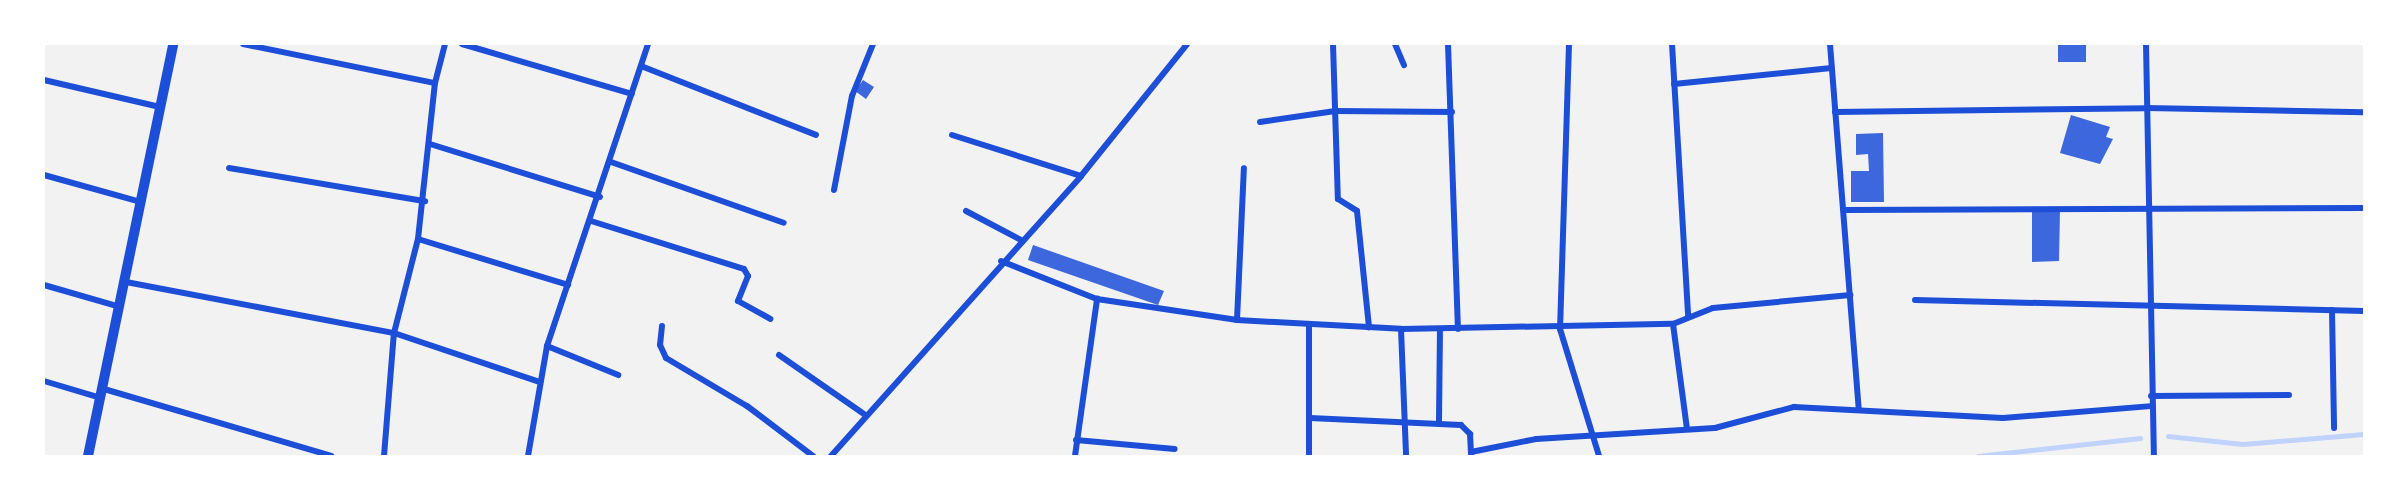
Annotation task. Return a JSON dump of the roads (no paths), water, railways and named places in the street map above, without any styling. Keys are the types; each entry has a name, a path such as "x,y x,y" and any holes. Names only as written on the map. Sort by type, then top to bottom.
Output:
{"street":[{"path":"88,456 121,307 173,44"},
{"path":"243,44 435,83"},
{"path":"384,456 394,333 418,239 425,201 435,83 445,44"},
{"path":"462,44 632,94"},
{"path":"528,456 537,381 547,346 600,197 648,44"},
{"path":"834,190 852,96 873,44"},
{"path":"831,456 864,414 1001,261 1081,176 1186,44"},
{"path":"1333,44 1338,199 1357,211 1369,327"},
{"path":"1395,44 1404,65"},
{"path":"1448,44 1458,329"},
{"path":"1569,44 1560,329 1599,456"},
{"path":"1672,44 1688,317"},
{"path":"1830,44 1858,409"},
{"path":"2146,44 2149,304 2154,456"},
{"path":"641,66 816,135"},
{"path":"1674,84 1831,68"},
{"path":"44,80 160,107"},
{"path":"1835,112 2147,108 2364,112"},
{"path":"1260,122 1335,111 1452,111"},
{"path":"952,135 1081,176"},
{"path":"430,144 600,197"},
{"path":"611,162 784,223"},
{"path":"229,168 425,201"},
{"path":"1237,320 1244,168"},
{"path":"44,175 142,202"},
{"path":"1844,210 2364,208"},
{"path":"966,211 1021,240"},
{"path":"591,221 744,269 748,276 738,302 770,319"},
{"path":"418,239 568,285"},
{"path":"1001,261 1097,299 1237,320 1401,329 1560,329 1673,324 1713,308 1850,295"},
{"path":"126,282 394,333 537,381"},
{"path":"44,285 121,307"},
{"path":"1075,456 1097,299"},
{"path":"1915,300 2364,311"},
{"path":"2332,310 2334,428"},
{"path":"1309,324 1309,456"},
{"path":"1673,324 1687,429"},
{"path":"662,326 660,345 666,358 747,406 813,456"},
{"path":"1401,329 1406,456"},
{"path":"1439,422 1440,330"},
{"path":"547,346 618,375"},
{"path":"779,355 864,414"},
{"path":"44,381 103,394 331,456"},
{"path":"2151,396 2289,395"},
{"path":"1310,418 1461,424 1470,434 1471,454 1536,439 1739,424 1794,407 2003,418 2151,406"},
{"path":"1076,440 1175,449"}],"waterway":[{"path":"2168,436 2243,444 2364,434"},
{"path":"1978,456 2140,438"}]}
